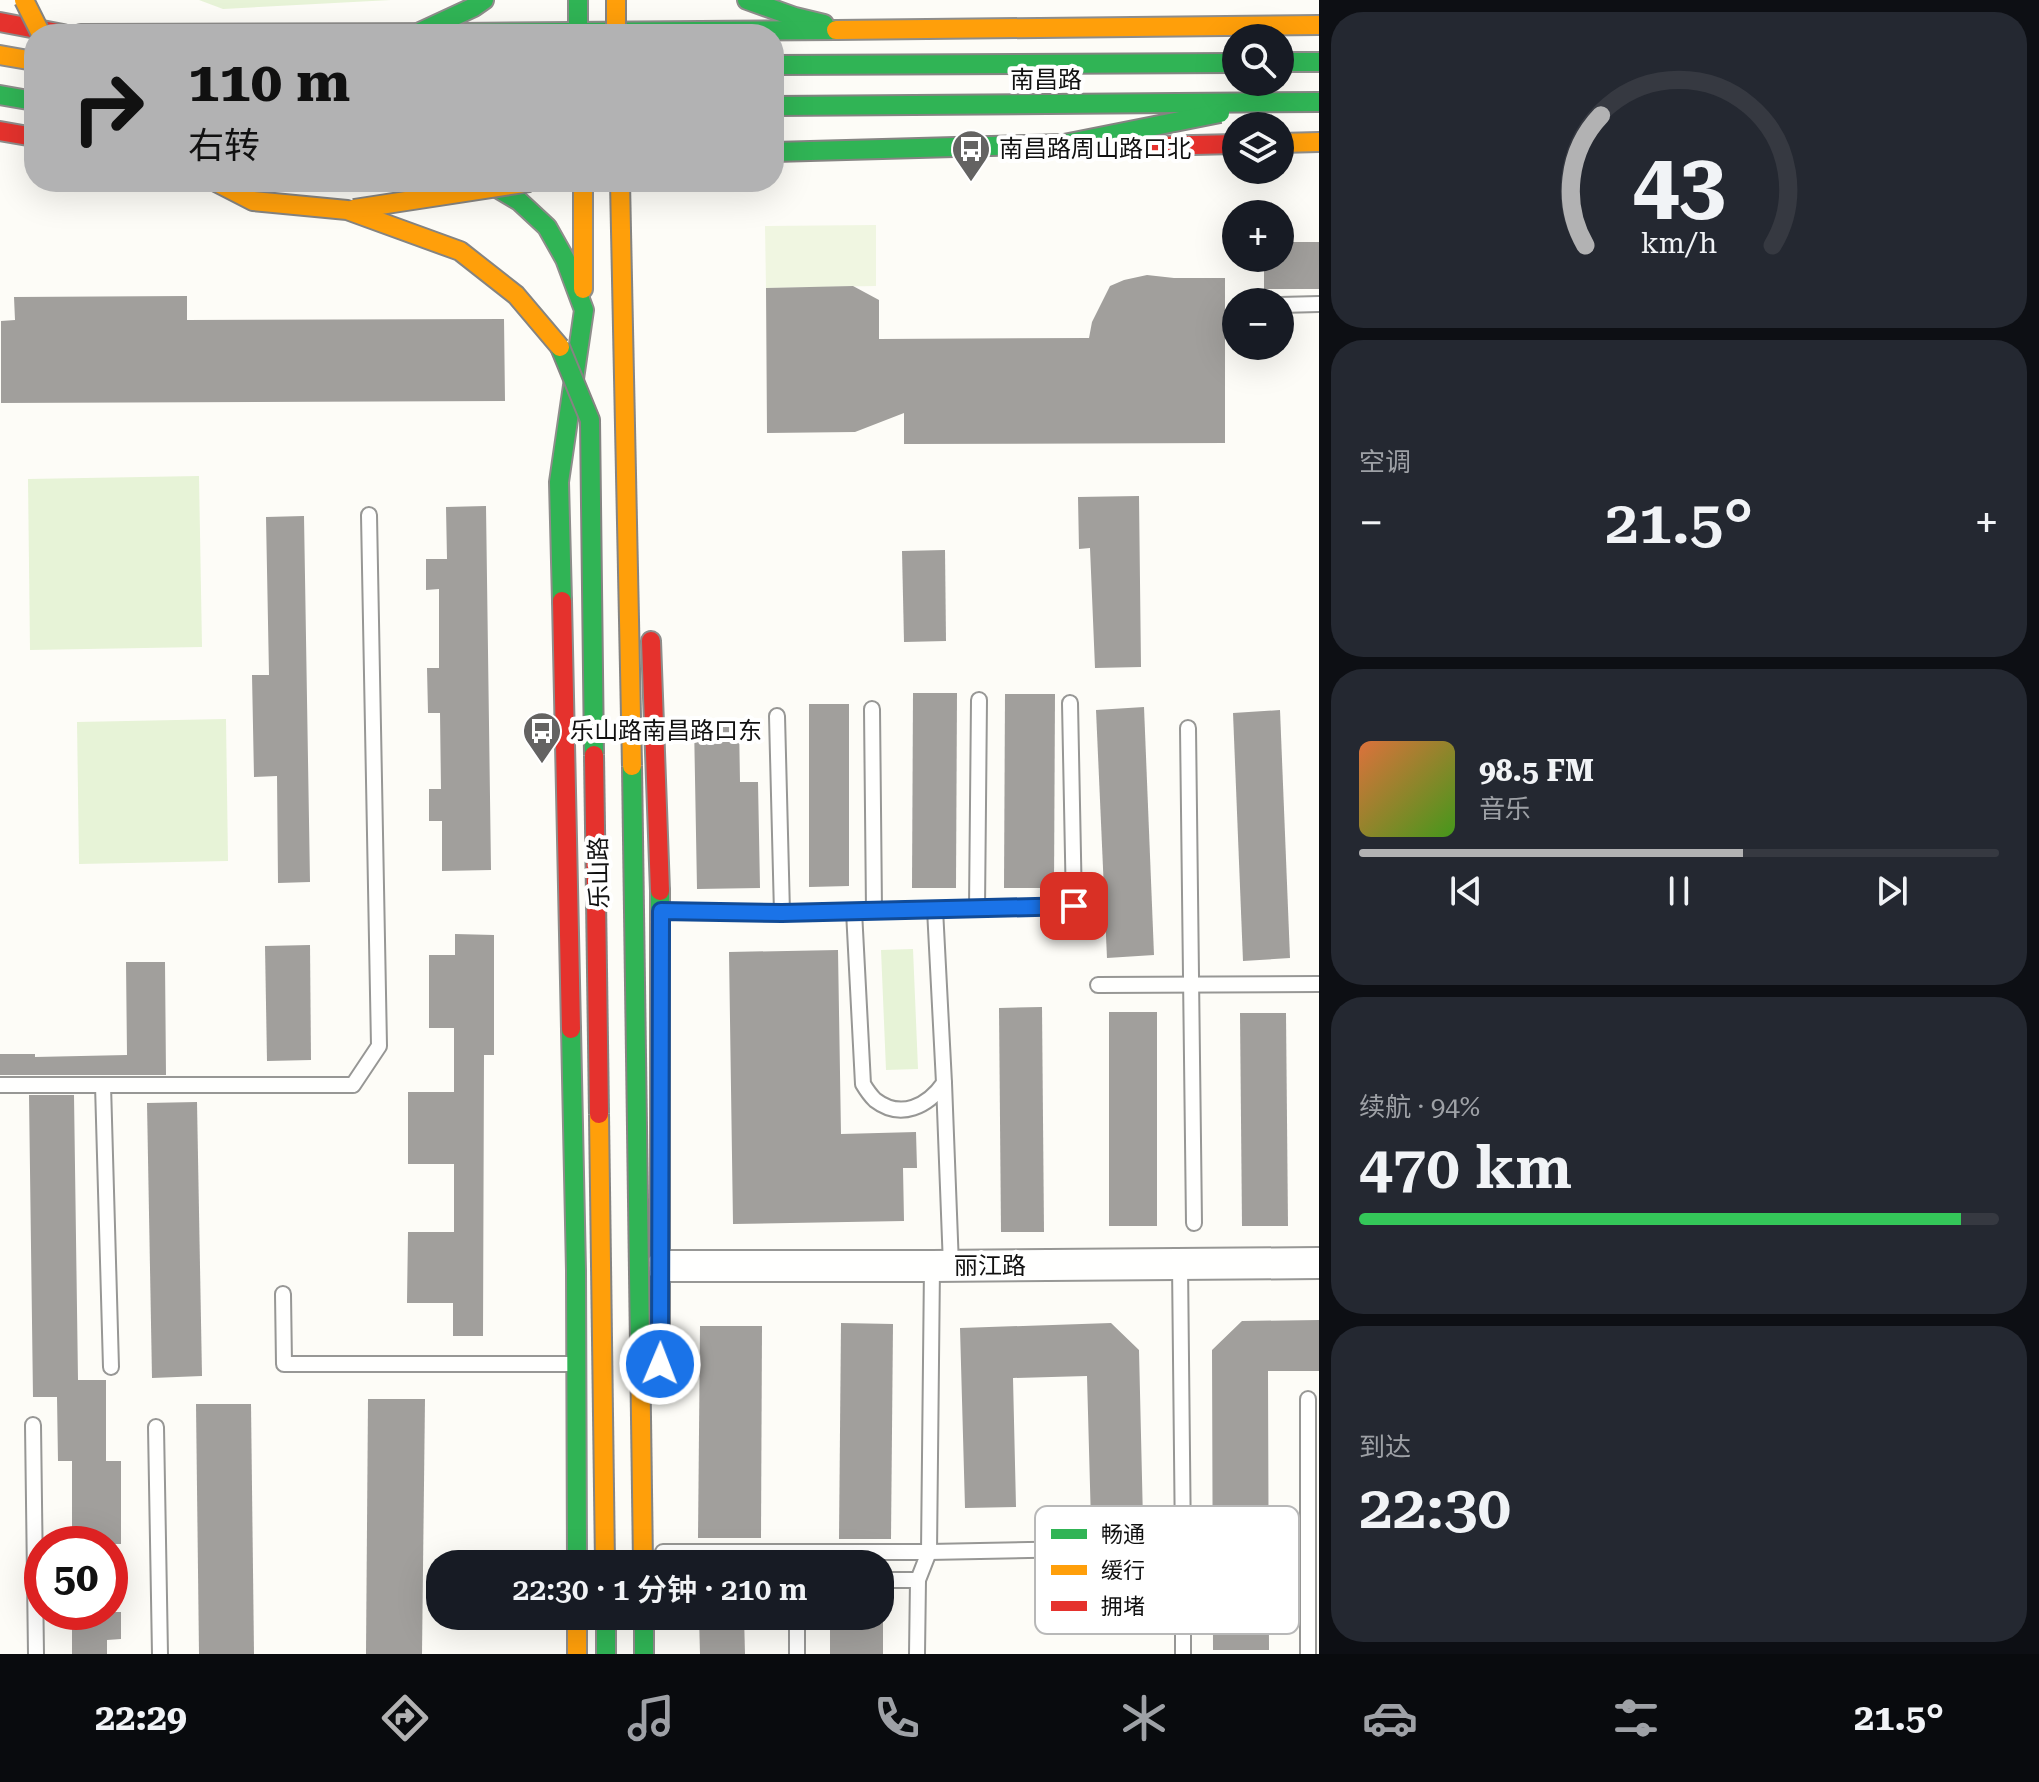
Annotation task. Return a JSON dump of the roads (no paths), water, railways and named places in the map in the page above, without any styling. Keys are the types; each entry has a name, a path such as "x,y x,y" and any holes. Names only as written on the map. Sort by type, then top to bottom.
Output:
{"main road":[{"path":"24,0 36,24"},
{"path":"437,24 484,0"},
{"path":"578,0 578,24"},
{"path":"616,0 623,24"},
{"path":"626,24 629,0"},
{"path":"747,0 795,17 848,30"},
{"path":"64,24 65,11"},
{"path":"119,11 119,24"},
{"path":"0,22 24,26"},
{"path":"1294,25 1319,25"},
{"path":"784,31 1222,26"},
{"path":"1222,37 1200,65 1197,82 1199,106 1208,122 1222,135"},
{"path":"0,55 24,59"},
{"path":"1294,62 1319,62"},
{"name":"南昌路","path":"784,65 1222,63"},
{"path":"0,95 24,99"},
{"name":"南昌路","path":"784,106 1319,102"},
{"path":"784,153 1064,144 1274,103"},
{"path":"0,131 24,135"},
{"path":"1294,143 1319,142"},
{"path":"784,153 1222,144"},
{"path":"235,192 253,201 347,210 466,192"},
{"path":"504,192 519,201 547,227 565,259 584,310"},
{"name":"乐山路","path":"583,192 584,310 599,483 621,1364 631,1550"},
{"path":"620,192 632,755 643,1550"},
{"name":"乐山路","path":"614,1550 621,1364 631,1266 624,909 619,270 631,192"},
{"name":"乐山路","path":"633,192 642,388"},
{"path":"347,210 460,251 516,295 558,343 590,420 605,1550"},
{"name":"乐山路","path":"577,1550 575,1240 559,482 584,310"},
{"path":"651,625 661,911 660,1364"},
{"path":"577,1630 577,1654"},
{"path":"606,1630 606,1654"},
{"path":"614,1630 614,1654"},
{"path":"632,1630 633,1654"},
{"path":"644,1630 644,1654"}],"street":[{"name":"丽江路","path":"662,1266 1319,1263"}],"lane":[{"path":"1294,305 1319,304"},
{"path":"0,1085 353,1085 379,1046 369,515"},
{"path":"977,908 979,700"},
{"path":"661,911 782,913 1074,906 1070,703"},
{"path":"872,709 874,910"},
{"path":"777,716 782,913"},
{"path":"1188,728 1194,1223"},
{"path":"917,1654 918,1580 929,1552 941,1266 944,1083 935,909"},
{"path":"854,911 863,1084 875,1100 894,1109 915,1108 934,1098 944,1083"},
{"path":"1098,985 1319,984"},
{"path":"103,1085 111,1367"},
{"path":"1180,1264 1183,1506"},
{"path":"283,1294 284,1364 660,1364"},
{"path":"1308,1399 1308,1654"},
{"path":"33,1425 36,1654"},
{"path":"156,1427 160,1654"},
{"path":"894,1552 1035,1550"},
{"path":"894,1580 918,1580"},
{"path":"797,1630 797,1654"}],"place":[{"name":"南昌路周山路口北","path":"971,183"},
{"name":"乐山路南昌路口东","path":"542,765"}]}
